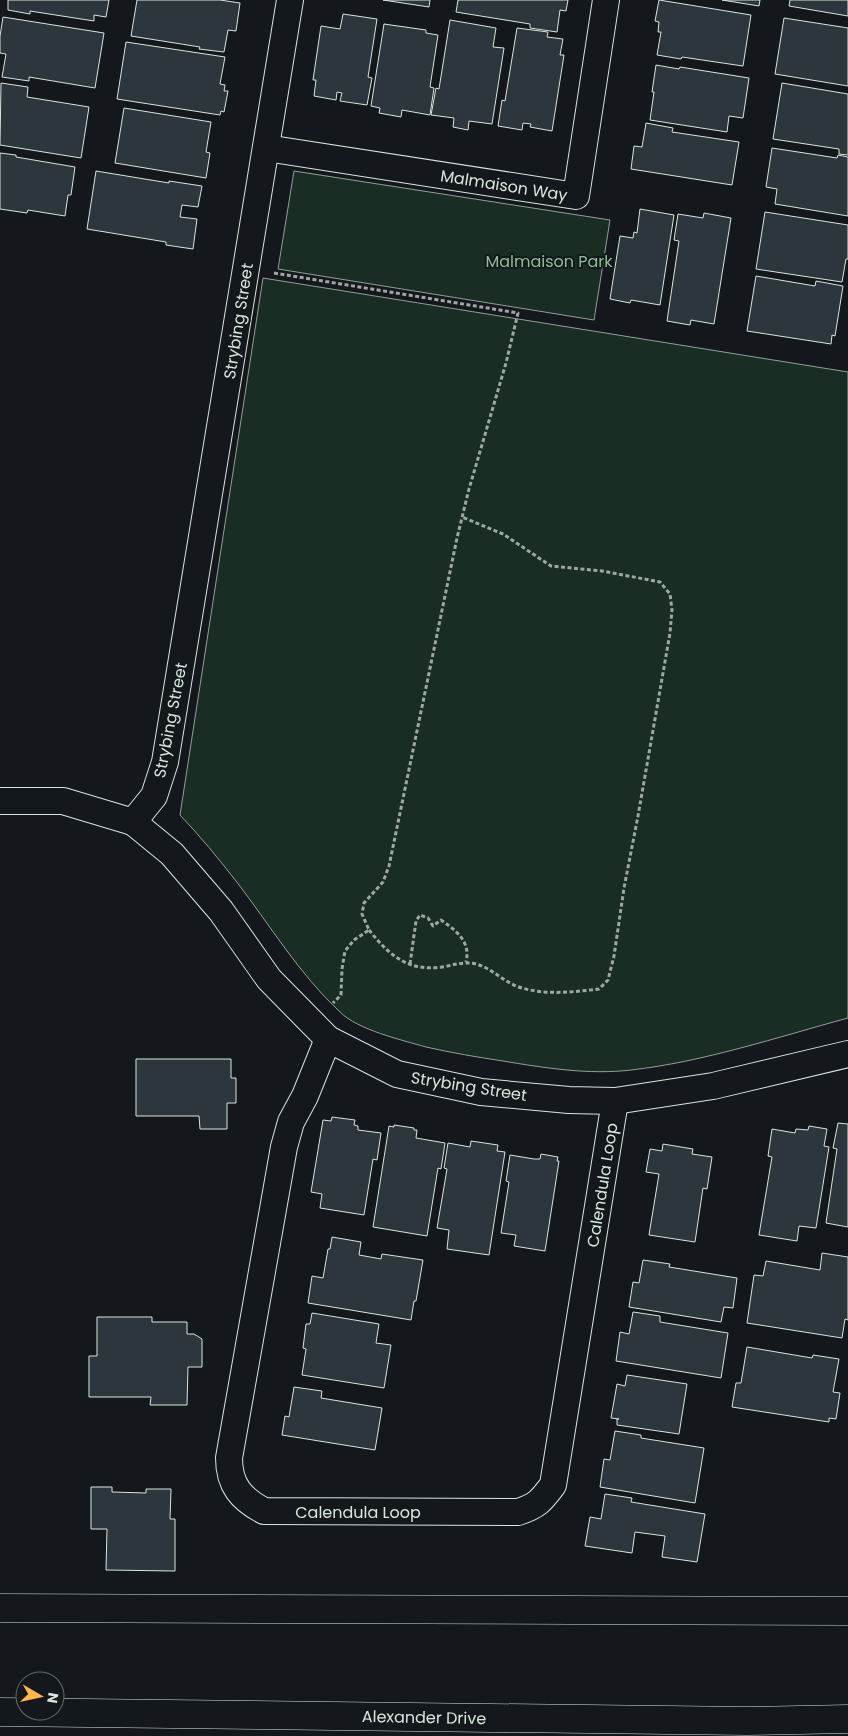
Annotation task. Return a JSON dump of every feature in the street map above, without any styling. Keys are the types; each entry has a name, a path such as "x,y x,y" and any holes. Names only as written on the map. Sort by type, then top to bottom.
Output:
{"main road":[{"path":"0,1608 848,1611"},
{"name":"Alexander Drive","path":"0,1712 737,1720 848,1719"}],"street":[{"name":"Strybing Street","path":"290,0 165,762 154,796 133,822 172,854 221,911 269,979 328,1039 398,1074 481,1092 568,1100 615,1101 713,1086 848,1054"},
{"name":"Malmaison Way","path":"266,148 576,196 606,0"},
{"path":"0,801 63,801 133,822"},
{"name":"Calendula Loop","path":"328,1039 305,1096 291,1122 284,1148 229,1458 229,1473 236,1489 250,1504 264,1511 518,1512 534,1507 546,1495 553,1485 615,1101"}],"path":[{"path":"269,272 518,313 462,517 389,866 383,882 364,903 362,914 369,930 382,945 400,960 416,967 434,968 466,962 478,964 515,986 544,992 599,989 608,980 638,816 672,610 670,594 660,582 602,571 551,566 503,534 462,517"},
{"path":"410,964 416,921 420,915 428,918 433,926 441,920 453,928 466,943 468,954 466,962"},
{"path":"326,1009 341,995 345,952 354,940 369,930"}],"green space":[{"name":"Malmaison Park","path":"294,171 610,220 594,320 278,269"},
{"path":"263,278 848,372 848,1018 713,1055 658,1066 599,1072 567,1070 445,1051 381,1034 348,1018 311,982 236,881 180,815"}],"building":[{"path":"8,0 109,0 106,17 94,15 94,21 30,11 30,14 8,10"},
{"path":"137,0 220,0 240,3 236,31 228,30 224,52 131,36"},
{"path":"383,0 430,0 429,7"},
{"path":"458,0 568,0 566,11 560,10 557,32 530,28 530,24 456,12"},
{"path":"659,0 751,15 743,66 657,55 661,32 658,32 659,22 655,21"},
{"path":"722,0 760,0 759,6"},
{"path":"790,0 848,0 848,16 789,6"},
{"path":"343,14 377,19 368,77 372,78 367,105 340,101 342,93 337,92 336,100 314,96 316,80 313,80 321,26 340,29"},
{"path":"3,17 104,33 95,88 29,77 29,81 2,77 6,54 0,53"},
{"path":"784,18 848,28 848,86 775,74"},
{"path":"450,20 496,28 493,47 504,48 492,124 469,121 468,130 453,127 454,118 431,115 436,88 439,89"},
{"path":"384,24 426,30 426,33 438,35 430,87 434,88 430,115 402,110 401,117 379,113 380,108 371,106"},
{"path":"517,28 548,32 547,37 563,39 560,55 564,55 552,131 530,127 531,124 523,123 522,130 498,126 502,100 505,101"},
{"path":"126,42 225,57 220,84 225,85 224,91 228,91 224,112 221,111 220,115 117,99"},
{"path":"656,65 749,78 743,118 729,116 727,132 650,120"},
{"path":"1,83 28,87 27,97 89,107 81,158 0,145"},
{"path":"782,83 848,94 848,155 839,154 839,149 773,139"},
{"path":"124,108 211,122 206,152 210,153 206,178 115,163"},
{"path":"646,123 673,128 672,132 739,142 732,185 631,169 634,146 642,147"},
{"path":"772,148 837,158 838,155 848,157 848,216 775,204 777,189 766,187"},
{"path":"0,153 75,167 71,195 68,195 65,216 28,210 27,213 0,209"},
{"path":"96,171 169,183 169,181 202,186 198,207 182,205 180,217 197,219 193,249 166,245 166,242 87,229"},
{"path":"640,209 674,215 660,305 631,300 630,303 610,299 620,236 633,238 634,232 637,233"},
{"path":"765,212 848,225 848,259 846,259 842,282 756,269"},
{"path":"704,213 731,218 714,324 691,320 690,325 667,321 679,241 674,240 678,214 703,218"},
{"path":"756,276 815,286 816,281 843,286 835,336 832,335 831,344 747,331"},
{"path":"136,1059 231,1059 231,1078 236,1078 236,1103 227,1103 227,1129 200,1129 199,1116 136,1116"},
{"path":"332,1117 355,1120 354,1125 358,1126 358,1130 381,1133 377,1160 373,1159 364,1215 320,1208 322,1194 311,1192 323,1120 331,1121"},
{"path":"838,1123 848,1124 848,1227 826,1223 837,1149 833,1148"},
{"path":"394,1125 414,1128 414,1130 417,1130 416,1138 445,1143 441,1169 438,1168 427,1236 373,1227 389,1126 394,1127"},
{"path":"809,1126 827,1129 824,1146 829,1147 816,1228 799,1226 797,1241 759,1235 772,1157 768,1156 772,1129 795,1133 796,1129 808,1130"},
{"path":"471,1141 498,1145 497,1151 505,1152 489,1255 447,1249 449,1230 437,1228 447,1169 444,1168 448,1143 470,1147"},
{"path":"663,1144 693,1149 692,1154 712,1157 707,1189 703,1188 695,1242 649,1235 659,1174 646,1172 650,1149 662,1151"},
{"path":"541,1154 558,1157 557,1161 559,1161 545,1251 514,1246 516,1235 501,1233 509,1182 506,1181 510,1155 540,1159"},
{"path":"332,1237 361,1242 359,1255 381,1259 382,1254 423,1260 411,1320 308,1303 312,1276 323,1278"},
{"path":"822,1253 848,1257 848,1320 845,1319 842,1338 747,1323 754,1275 763,1276 766,1261 820,1270"},
{"path":"643,1260 670,1264 669,1267 737,1278 733,1308 724,1307 721,1322 629,1307 633,1282 639,1283"},
{"path":"633,1312 660,1316 660,1322 728,1333 721,1378 616,1361 620,1332 629,1334"},
{"path":"312,1313 379,1324 376,1343 391,1345 384,1388 302,1375 306,1349 303,1348 306,1324 310,1324"},
{"path":"97,1317 152,1317 152,1322 187,1322 187,1334 194,1334 202,1339 202,1367 188,1367 187,1405 150,1405 151,1397 89,1397 89,1356 97,1356"},
{"path":"747,1347 812,1358 813,1355 839,1359 833,1392 840,1393 836,1419 829,1418 829,1422 732,1407 736,1383 741,1383"},
{"path":"627,1375 687,1384 679,1434 617,1425 617,1419 619,1419 611,1418 617,1384 625,1386"},
{"path":"294,1387 322,1391 321,1398 382,1408 375,1450 282,1435 285,1416 289,1417"},
{"path":"615,1431 641,1435 641,1438 704,1448 695,1503 600,1487 604,1459 610,1460"},
{"path":"91,1487 112,1487 112,1492 146,1493 146,1489 171,1489 170,1519 175,1519 175,1571 106,1570 107,1529 91,1529"},
{"path":"605,1494 632,1498 631,1502 705,1514 697,1562 662,1557 665,1536 635,1532 632,1553 585,1546 590,1517 601,1519"}]}
